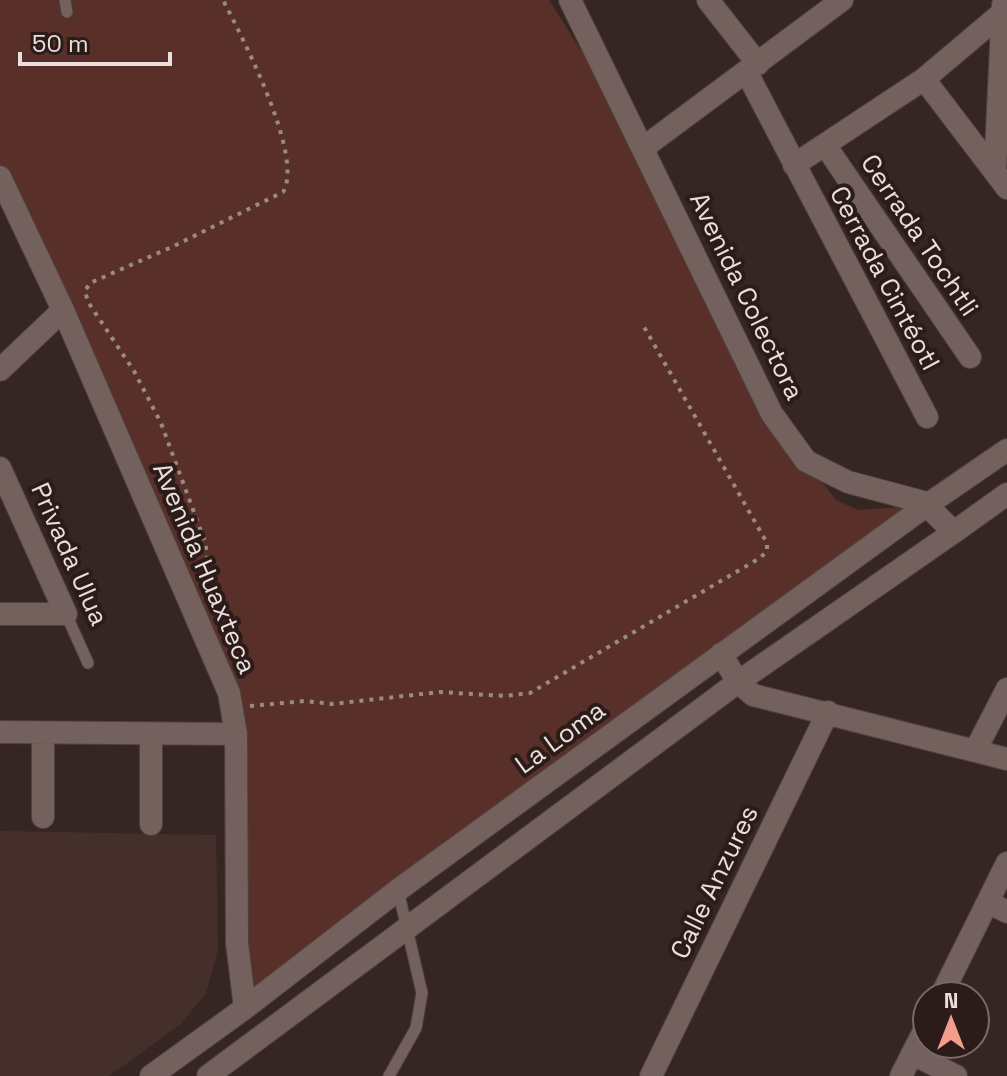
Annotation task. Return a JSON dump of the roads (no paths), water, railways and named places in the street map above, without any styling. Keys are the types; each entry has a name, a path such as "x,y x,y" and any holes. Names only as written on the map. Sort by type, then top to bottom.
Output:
{"street":[{"name":"Avenida Colectora","path":"570,0 772,414 806,461 848,482 927,505 954,532"},
{"name":"Cerrada Cintéotl","path":"708,0 752,68 794,165 927,417"},
{"path":"643,148 842,0"},
{"path":"794,165 924,79 1002,7"},
{"path":"1001,180 1002,7"},
{"path":"924,79 1001,180"},
{"name":"Cerrada Tochtli","path":"825,145 970,357"},
{"name":"Avenida Huaxteca","path":"0,177 63,310 229,693 236,734 237,943 245,1008"},
{"path":"0,370 63,310"},
{"name":"La Loma","path":"151,1076 398,890 1007,450"},
{"name":"Privada Ulua","path":"3,481 66,614"},
{"path":"208,1076 738,682 1007,494"},
{"path":"0,614 66,614"},
{"path":"721,654 738,682 753,695 1007,759"},
{"path":"975,751 1007,689"},
{"name":"Calle Anzures","path":"651,1076 828,712"},
{"path":"0,732 236,734"},
{"path":"43,733 43,817"},
{"path":"151,734 151,824"},
{"path":"951,980 998,907 1007,863"},
{"path":"901,1076 911,1058"},
{"path":"925,1060 956,1076"}],"lane":[{"name":"Privada Ulua","path":"66,614 88,663"},
{"path":"389,1076 416,1028 422,993 398,890"}]}
